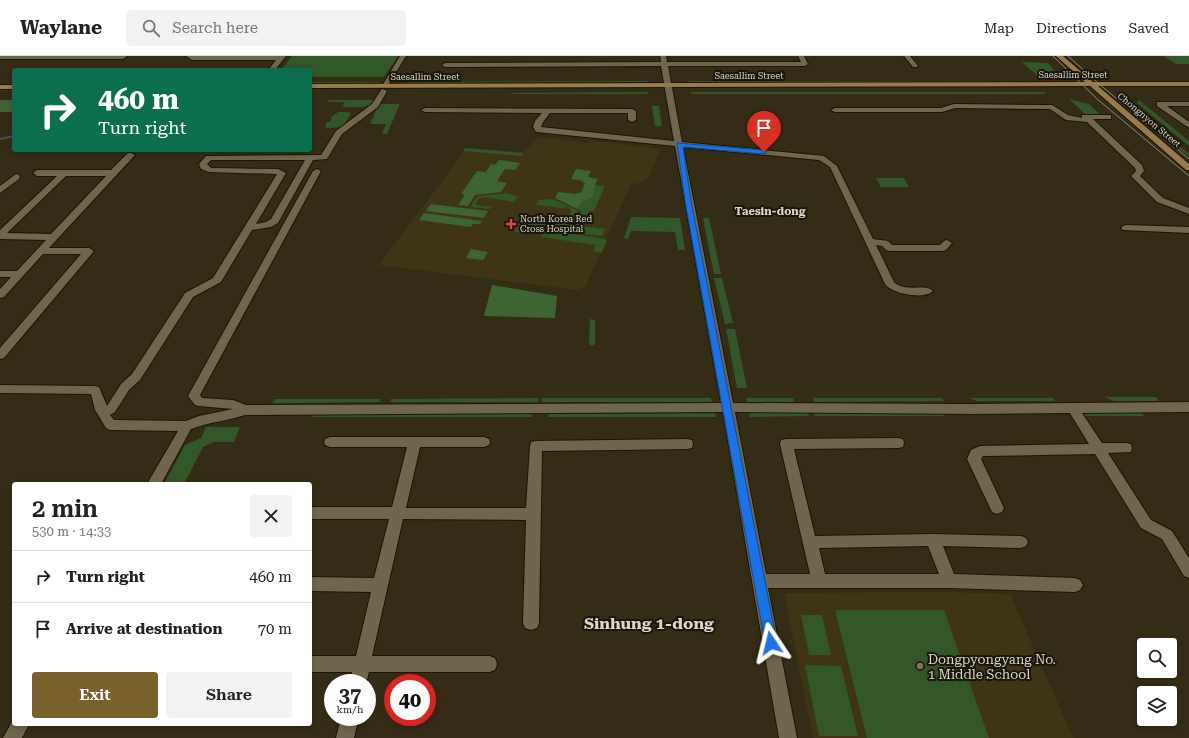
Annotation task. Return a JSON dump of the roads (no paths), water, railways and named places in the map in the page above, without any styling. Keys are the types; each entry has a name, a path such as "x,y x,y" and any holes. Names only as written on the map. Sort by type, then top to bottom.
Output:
{"main road":[{"name":"Chongnyon Street","path":"1059,56 1189,168"},
{"name":"Saesallim Street","path":"668,88 1189,84"},
{"name":"Saesallim Street","path":"312,86 384,88 1189,90"},
{"path":"0,87 12,87"},
{"name":"Saesallim Street","path":"312,91 384,88"},
{"path":"0,91 12,91"}],"street":[{"path":"189,56 192,58 282,57"},
{"path":"103,413 111,409 125,387 136,377 189,295 211,285 217,280 282,173 278,171 209,170 204,167 203,164 209,158 324,157 339,133 375,105 403,56"},
{"path":"617,56 617,65"},
{"path":"663,56 688,201 728,407 788,738"},
{"path":"445,65 805,64 801,56"},
{"path":"907,56 915,66"},
{"path":"0,57 123,57"},
{"path":"273,68 282,57"},
{"path":"1189,104 1160,104 1189,126"},
{"path":"835,110 942,110 954,106 1052,107 1062,116 1075,120 1089,120"},
{"path":"425,110 547,112 632,111 632,120"},
{"path":"547,112 539,121 537,127 539,130 821,158 828,161 833,166 893,288 901,291 928,291"},
{"path":"1108,117 1085,117 1139,167 1140,171 1135,176 1160,200 1189,211"},
{"path":"0,295 113,173 131,156"},
{"path":"250,227 268,225 275,221 310,157"},
{"path":"244,410 233,404 199,402 194,396 317,171"},
{"path":"37,173 113,173"},
{"path":"0,236 64,173"},
{"path":"0,190 16,177"},
{"path":"1126,228 1189,230"},
{"path":"0,236 54,237"},
{"path":"870,242 885,243 889,248 943,248 948,243"},
{"path":"0,355 89,251 41,251"},
{"path":"0,274 20,274"},
{"path":"0,389 95,390 100,398 100,407 110,424 187,426 199,421 228,416 244,410 728,407 1189,407"},
{"path":"1074,408 1098,449 1146,524 1167,535 1189,571"},
{"path":"155,482 187,426"},
{"path":"330,442 484,442"},
{"path":"360,674 396,514 415,442"},
{"path":"819,580 786,444 898,443"},
{"path":"530,623 536,446 687,444"},
{"path":"997,508 974,459 980,450 1126,448"},
{"path":"312,513 533,514"},
{"path":"810,542 933,540 1021,542"},
{"path":"933,540 950,581"},
{"path":"759,581 950,581 1075,585"},
{"path":"312,584 380,584"},
{"path":"312,664 489,664"},
{"path":"12,738 19,726"},
{"path":"345,738 348,726"}],"waterway":[{"path":"0,139 12,136"}],"tram line":[{"path":"1053,56 1096,98 1189,176"},
{"path":"1068,56 1099,84 1189,159"}],"place":[{"name":"North Korea Red Cross Hospital","path":"511,224"},
{"name":"Dongpyongyang No. 1 Middle School","path":"920,666"}],"district":[{"name":"Taesin-dong","path":"770,211"},
{"name":"Sinhung 1-dong","path":"649,623"}]}
